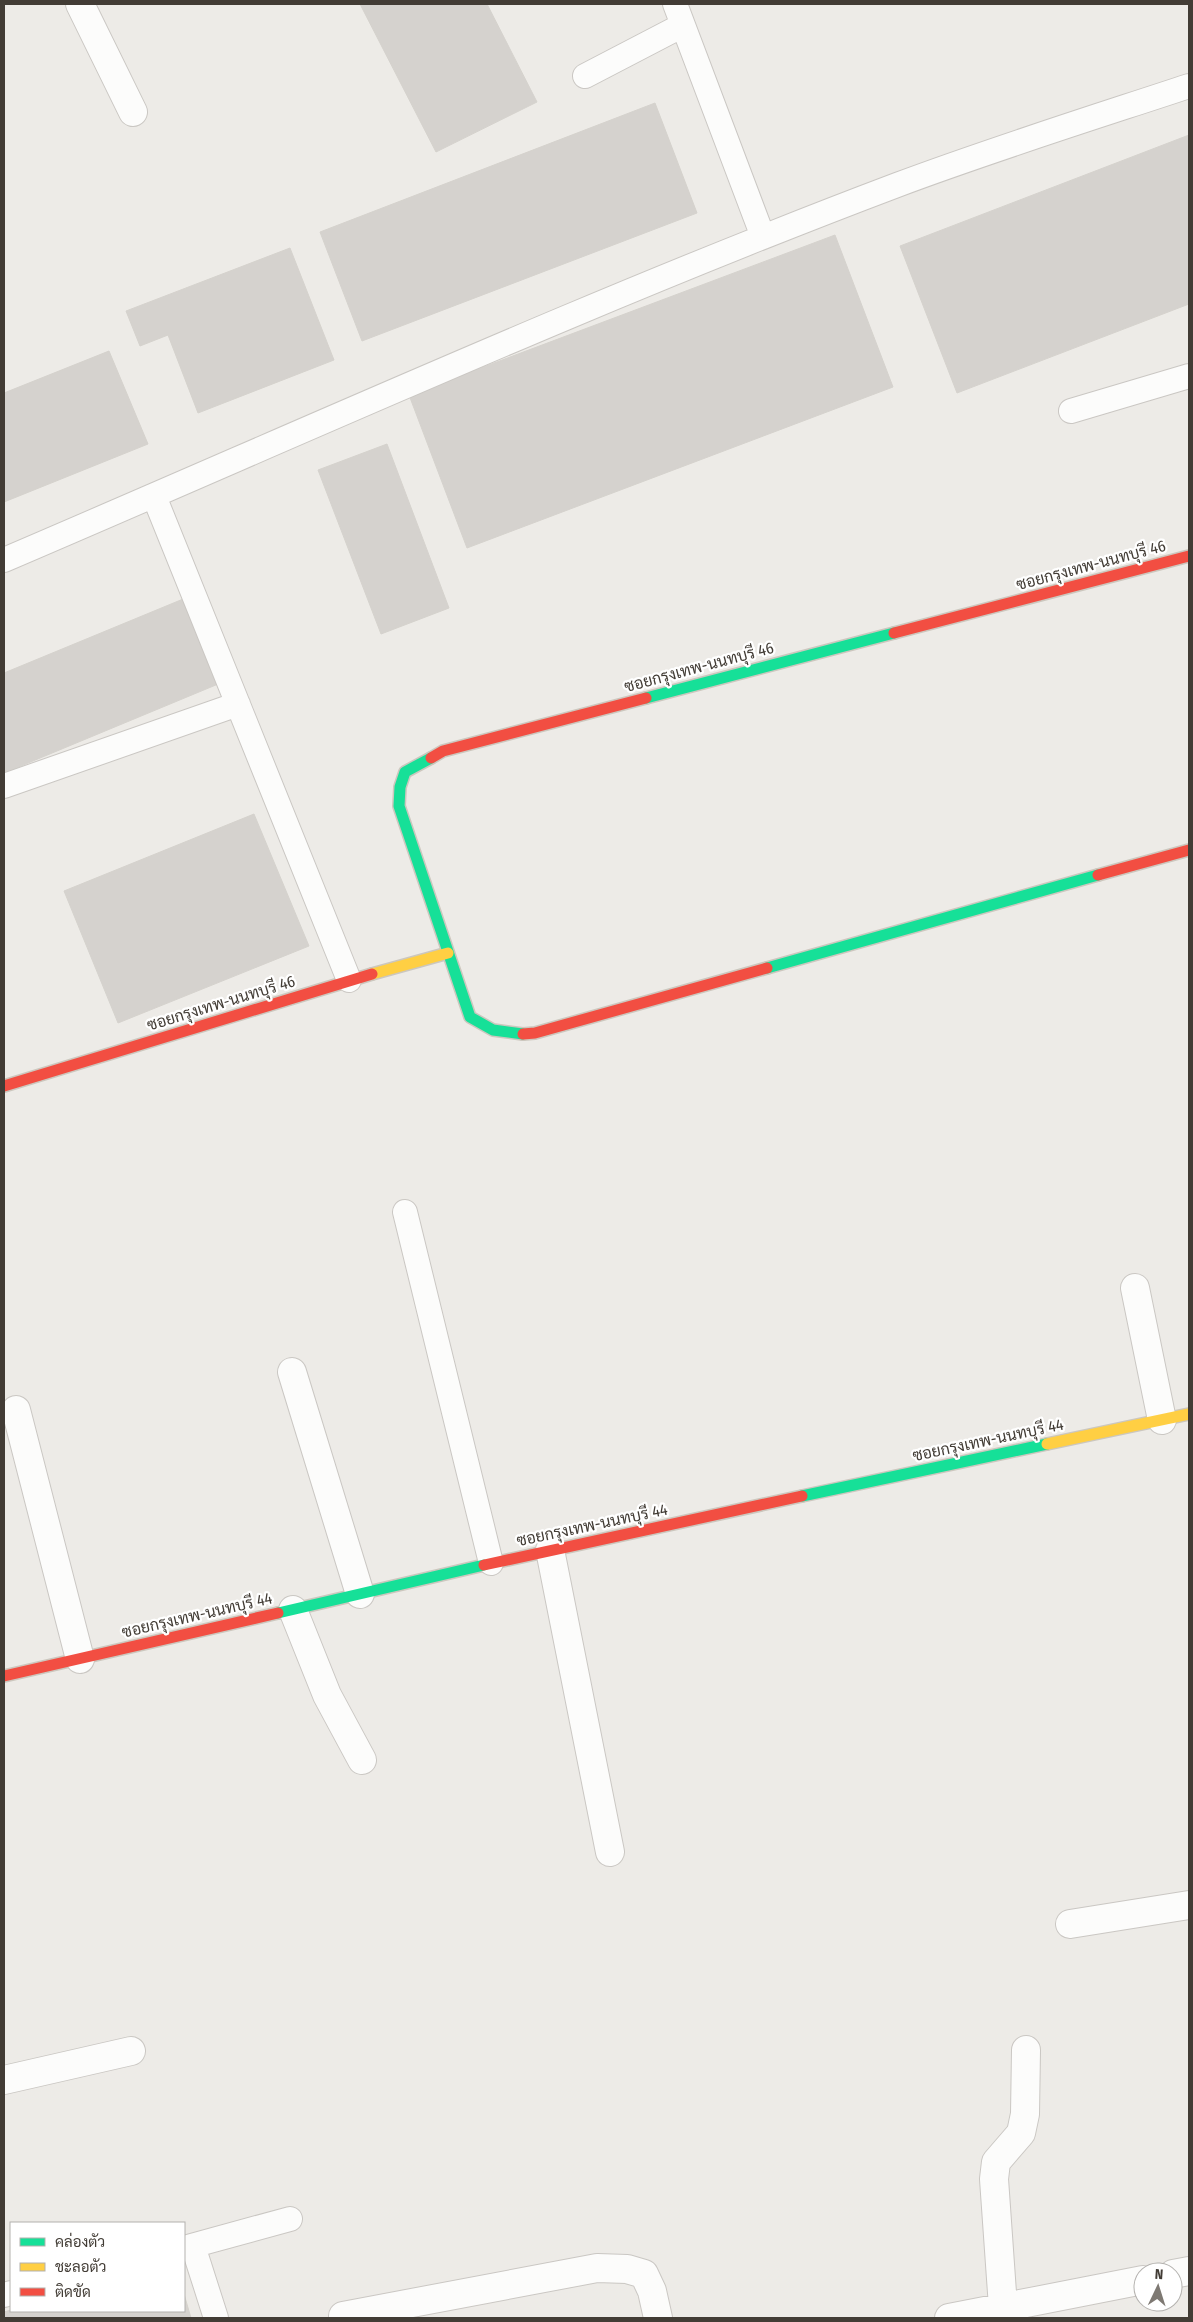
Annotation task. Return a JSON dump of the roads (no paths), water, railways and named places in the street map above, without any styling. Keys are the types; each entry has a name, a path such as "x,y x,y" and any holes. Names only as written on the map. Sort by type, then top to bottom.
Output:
{"street":[{"path":"80,4 133,112"},
{"name":"ซอยกรุงเทพ-นนทบุรี 46","path":"1189,556 443,751 406,772 400,787 399,806 470,1017 487,1029 508,1035 535,1033 1189,850"},
{"name":"ซอยกรุงเทพ-นนทบุรี 46","path":"4,1086 349,980 448,953"},
{"path":"1135,1288 1162,1420"},
{"path":"292,1372 360,1594"},
{"path":"16,1410 80,1659"},
{"name":"ซอยกรุงเทพ-นนทบุรี 44","path":"4,1676 550,1550 1189,1414"},
{"path":"550,1550 610,1852"},
{"path":"293,1610 327,1695 362,1760"},
{"path":"1070,1924 1189,1905"},
{"path":"1003,2307 994,2179 996,2162 1021,2132 1025,2114 1026,2050"},
{"path":"4,2080 131,2051"},
{"path":"343,2316 596,2268 627,2269 644,2274 652,2291 658,2318"},
{"path":"949,2318 1133,2282"}],"lane":[{"path":"585,76 679,14 711,105 763,237"},
{"path":"4,560 537,329 763,237 901,184 1189,86"},
{"path":"1071,411 1189,376"},
{"path":"154,496 349,980"},
{"path":"4,786 238,704"},
{"path":"405,1212 491,1564"},
{"path":"216,2318 188,2247 290,2219"}]}
